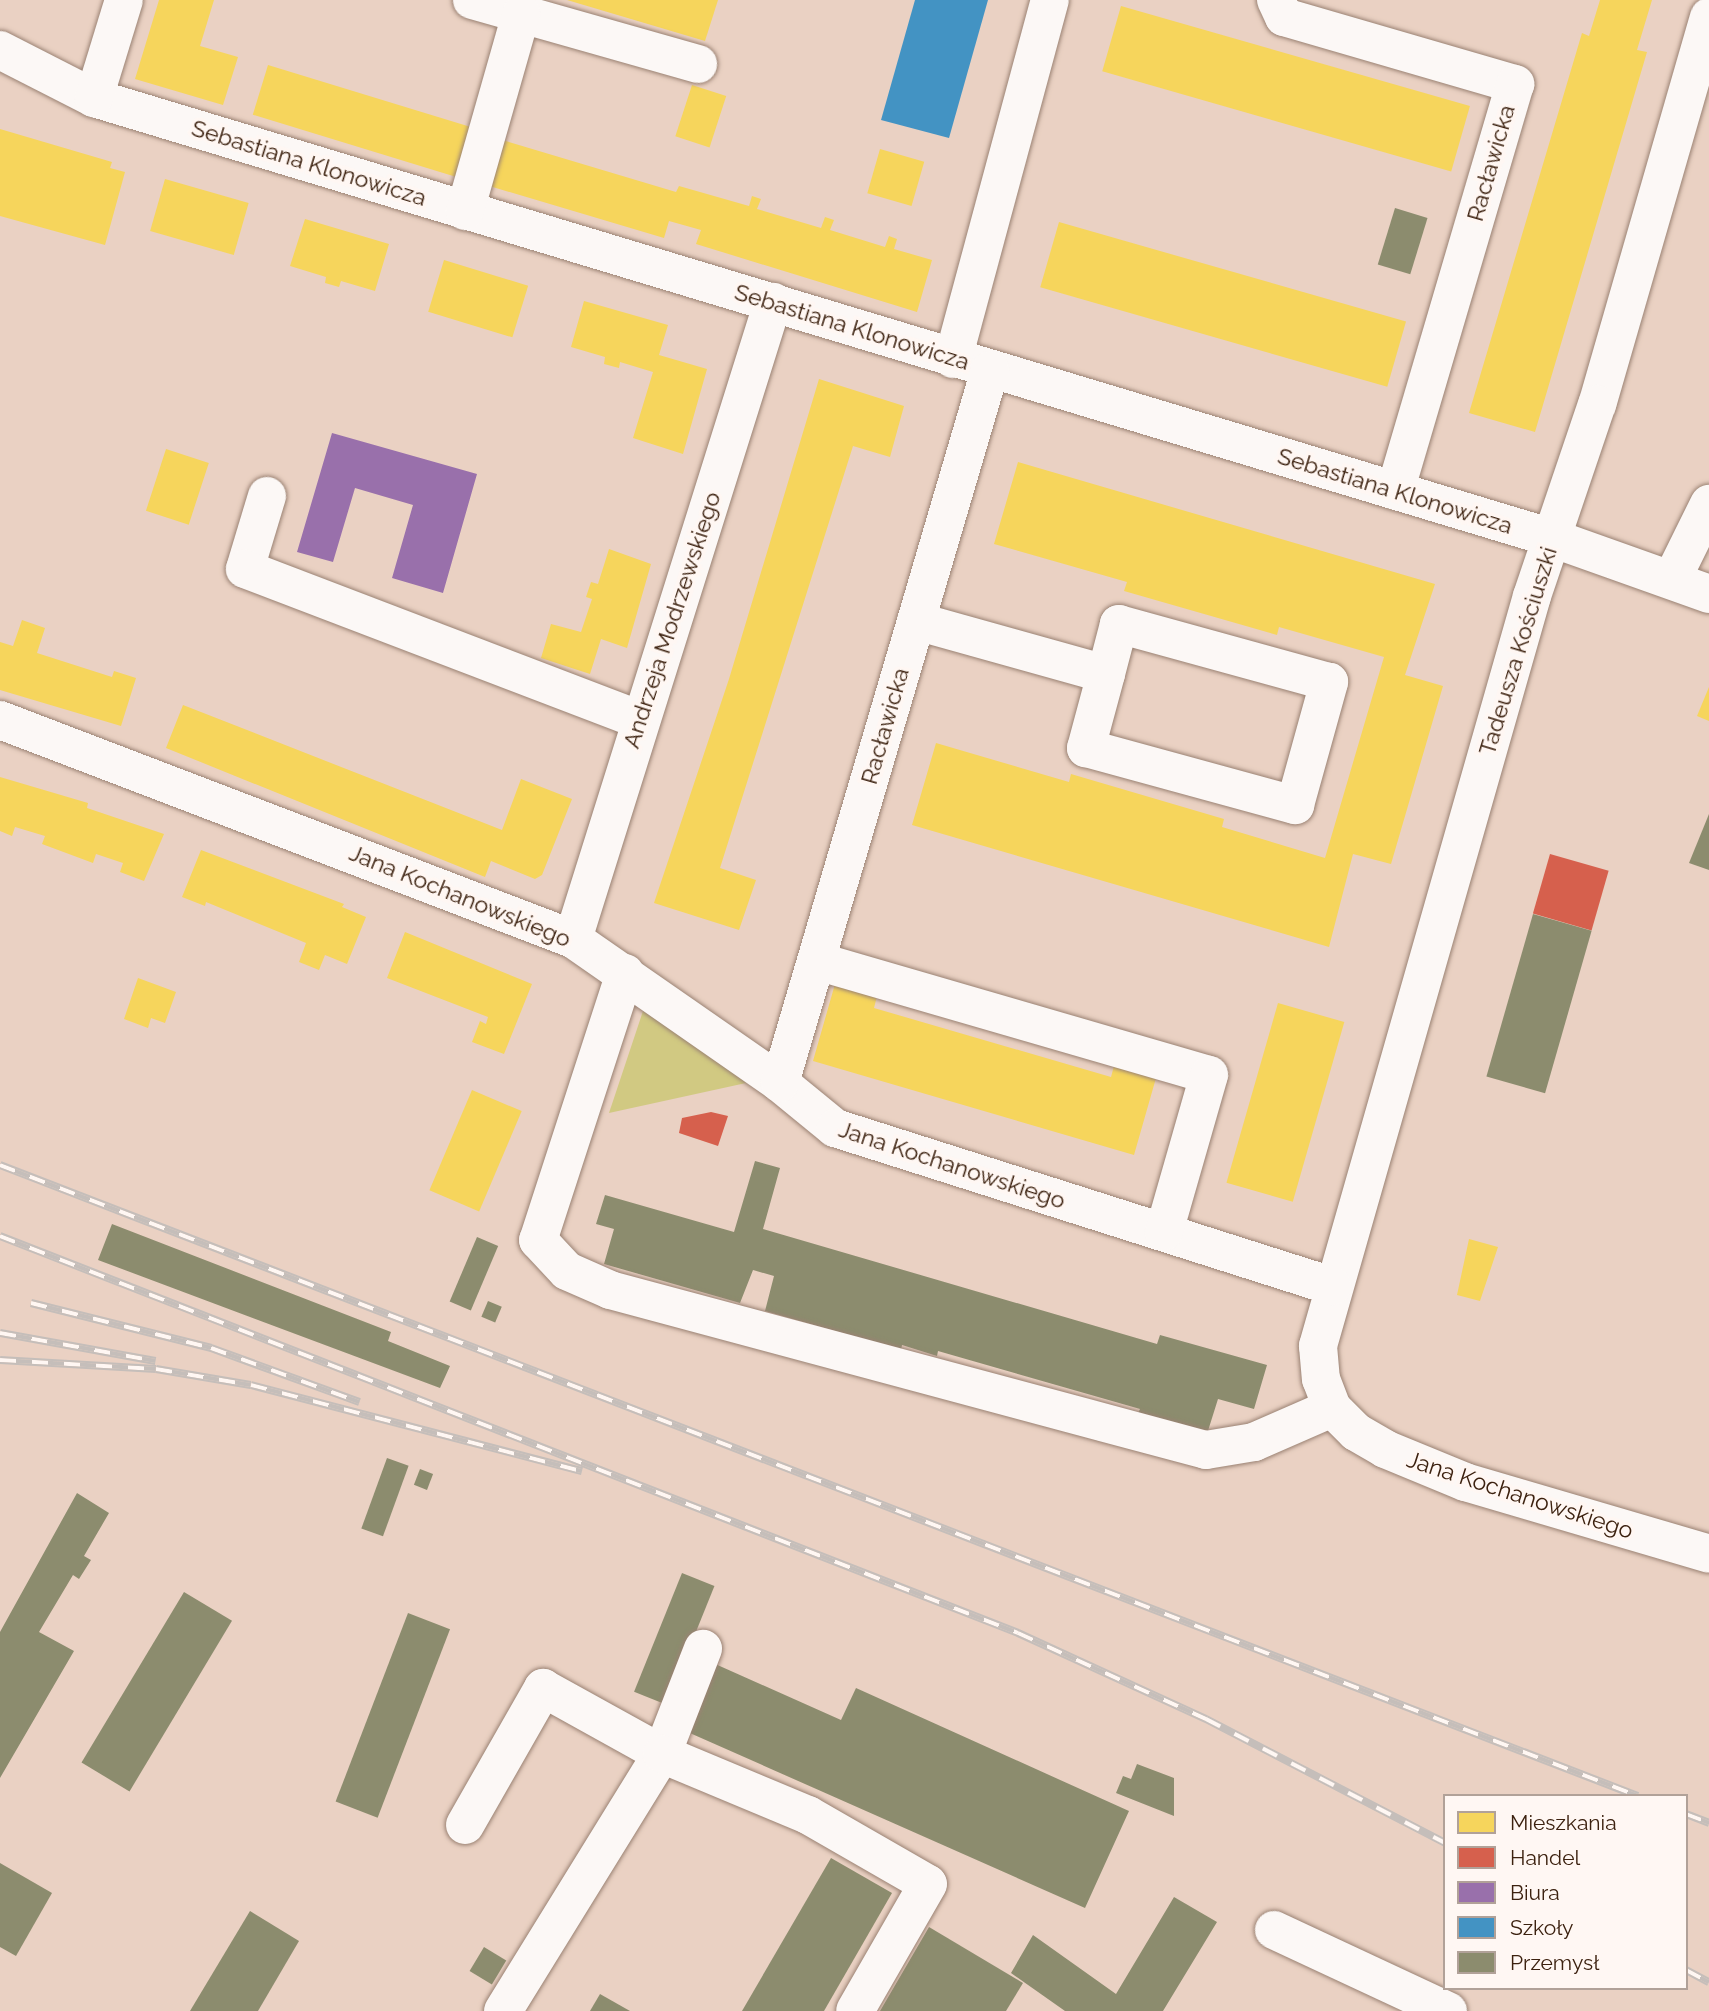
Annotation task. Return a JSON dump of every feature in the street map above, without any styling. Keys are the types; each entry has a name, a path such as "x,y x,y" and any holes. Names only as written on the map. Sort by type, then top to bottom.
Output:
{"street":[{"path":"94,98 124,0"},
{"path":"472,0 698,64"},
{"path":"953,359 1051,0"},
{"name":"Racławicka","path":"1276,0 1284,17 1515,84 1395,491"},
{"path":"465,211 521,14"},
{"name":"Tadeusza Kościuszki","path":"1332,1286 1552,538 1597,404 1709,17"},
{"name":"Sebastiana Klonowicza","path":"0,50 94,98 1552,538 1709,594"},
{"name":"Andrzeja Modrzewskiego","path":"573,939 772,302"},
{"name":"Racławicka","path":"780,1083 990,370"},
{"path":"267,496 245,569 640,720"},
{"path":"1672,579 1709,504"},
{"path":"916,621 1106,674"},
{"path":"1119,624 1329,682 1295,805 1086,748 1106,674 1119,624"},
{"name":"Jana Kochanowskiego","path":"0,720 573,939 780,1083 835,1128 1332,1286 1318,1346 1321,1379 1332,1408 1356,1432 1385,1449 1465,1482 1709,1554"},
{"path":"817,961 1209,1075 1164,1233"},
{"path":"625,973 538,1240 567,1271 610,1290 1206,1450 1254,1442 1332,1408"},
{"path":"503,2011 662,1754 703,1649"},
{"path":"465,1825 543,1688 662,1754 807,1815 928,1884 855,2011"},
{"path":"1274,1930 1448,2011"}],"shaded area":[{"path":"643,1011 709,1053 746,1083 609,1113"}],"building: Mieszkania":[{"path":"159,0 214,0 200,46 238,57 223,105 135,79"},
{"path":"567,0 718,0 705,41"},
{"path":"1600,0 1652,0 1637,50 1647,52 1535,432 1469,413 1582,33 1589,36"},
{"path":"1121,6 1470,106 1451,171 1102,71"},
{"path":"268,65 471,127 456,177 253,115"},
{"path":"692,85 726,96 710,147 675,136"},
{"path":"0,129 112,162 110,168 125,172 105,245 0,216"},
{"path":"499,139 676,192 679,186 749,206 752,196 761,199 757,209 821,228 825,217 834,220 830,230 885,247 889,236 897,239 894,249 932,260 917,312 696,244 701,230 669,221 664,238 486,185"},
{"path":"880,149 924,162 912,206 867,193"},
{"path":"165,179 249,203 234,255 150,231"},
{"path":"305,219 389,244 375,291 341,281 339,287 325,283 326,277 290,266"},
{"path":"1059,222 1406,322 1387,387 1040,287"},
{"path":"444,260 528,286 512,337 428,312"},
{"path":"584,301 668,325 659,355 707,369 683,454 633,438 653,372 620,362 619,368 604,364 605,357 571,347"},
{"path":"819,379 904,406 890,457 853,446 720,868 756,880 739,930 654,903 729,679"},
{"path":"166,449 209,463 189,525 146,511"},
{"path":"1018,462 1435,584 1405,675 1443,686 1391,864 1353,854 1329,947 912,825 936,743 1069,782 1071,774 1224,819 1222,827 1325,858 1384,657 1279,627 1277,635 1124,591 1127,582 994,544"},
{"path":"609,549 651,564 627,648 601,639 590,674 541,658 551,624 581,632 592,599 586,597 591,582 598,584"},
{"path":"22,620 45,628 37,653 112,677 114,671 136,678 121,726 0,690 0,642 13,646"},
{"path":"1709,687 1709,721 1697,716"},
{"path":"183,705 502,830 521,779 572,799 542,875 535,879 491,861 485,877 166,748"},
{"path":"0,777 88,803 87,808 164,834 144,881 120,872 123,863 96,854 93,863 42,844 45,836 15,827 12,836 0,831"},
{"path":"201,850 344,904 342,907 366,917 347,964 325,955 319,970 299,962 306,943 206,902 205,906 182,897"},
{"path":"405,932 532,984 504,1054 472,1042 480,1021 486,1024 488,1017 387,978"},
{"path":"138,978 176,992 165,1023 151,1018 148,1028 124,1019"},
{"path":"835,984 877,996 874,1008 1111,1077 1114,1066 1156,1078 1134,1155 813,1061"},
{"path":"1278,1003 1344,1022 1293,1202 1226,1183"},
{"path":"472,1090 522,1111 479,1211 429,1190"},
{"path":"1469,1239 1498,1247 1480,1301 1457,1295"}],"building: Handel":[{"path":"1550,854 1609,871 1592,930 1533,914"},
{"path":"711,1112 728,1116 718,1146 679,1133 682,1118"}],"building: Biura":[{"path":"332,433 477,474 443,593 392,578 413,505 355,488 333,562 297,552"}],"building: Szkoły":[{"path":"915,0 988,0 949,138 881,120"}],"building: Przemysł":[{"path":"1395,208 1428,218 1410,274 1378,264"},
{"path":"1709,814 1709,870 1689,863"},
{"path":"1533,914 1592,931 1545,1093 1486,1076"},
{"path":"755,1161 780,1168 763,1229 1157,1344 1160,1335 1267,1365 1254,1409 1218,1399 1207,1434 1138,1413 1140,1409 938,1351 937,1356 902,1345 901,1350 765,1311 774,1276 753,1270 740,1303 604,1264 614,1229 596,1224 605,1195 734,1232"},
{"path":"112,1224 391,1332 388,1341 450,1366 440,1388 98,1260"},
{"path":"477,1237 498,1246 471,1310 450,1301"},
{"path":"488,1301 502,1307 495,1323 481,1317"},
{"path":"387,1458 409,1466 383,1536 361,1528"},
{"path":"420,1469 433,1474 427,1490 414,1485"},
{"path":"77,1493 109,1513 84,1556 91,1560 79,1579 73,1575 39,1632 74,1651 0,1778 0,1632"},
{"path":"682,1573 714,1586 667,1705 634,1692"},
{"path":"184,1592 232,1621 130,1791 82,1763"},
{"path":"408,1613 450,1629 378,1818 336,1802"},
{"path":"713,1663 841,1720 856,1688 1129,1811 1085,1908 683,1730"},
{"path":"1137,1764 1174,1778 1174,1816 1116,1793 1123,1776 1131,1779"},
{"path":"831,1858 892,1893 824,2011 742,2011"},
{"path":"0,1863 52,1893 16,1956 0,1947"},
{"path":"1174,1897 1217,1922 1163,2011 1065,2011 1011,1973 1033,1935 1116,1994"},
{"path":"250,1911 299,1941 258,2011 190,2011"},
{"path":"929,1927 1023,1983 1006,2011 880,2011"},
{"path":"484,1947 506,1960 492,1984 470,1971"},
{"path":"600,1994 630,2011 590,2011"}],"railway":[{"path":"0,1165 1633,1794"},
{"path":"0,1236 1018,1633 1206,1719 1443,1842"},
{"path":"31,1303 211,1348 359,1402"},
{"path":"0,1333 155,1361"},
{"path":"0,1360 156,1369 251,1385 582,1471"},
{"path":"1688,1815 1709,1823"},
{"path":"1688,1971 1709,1982"}]}
